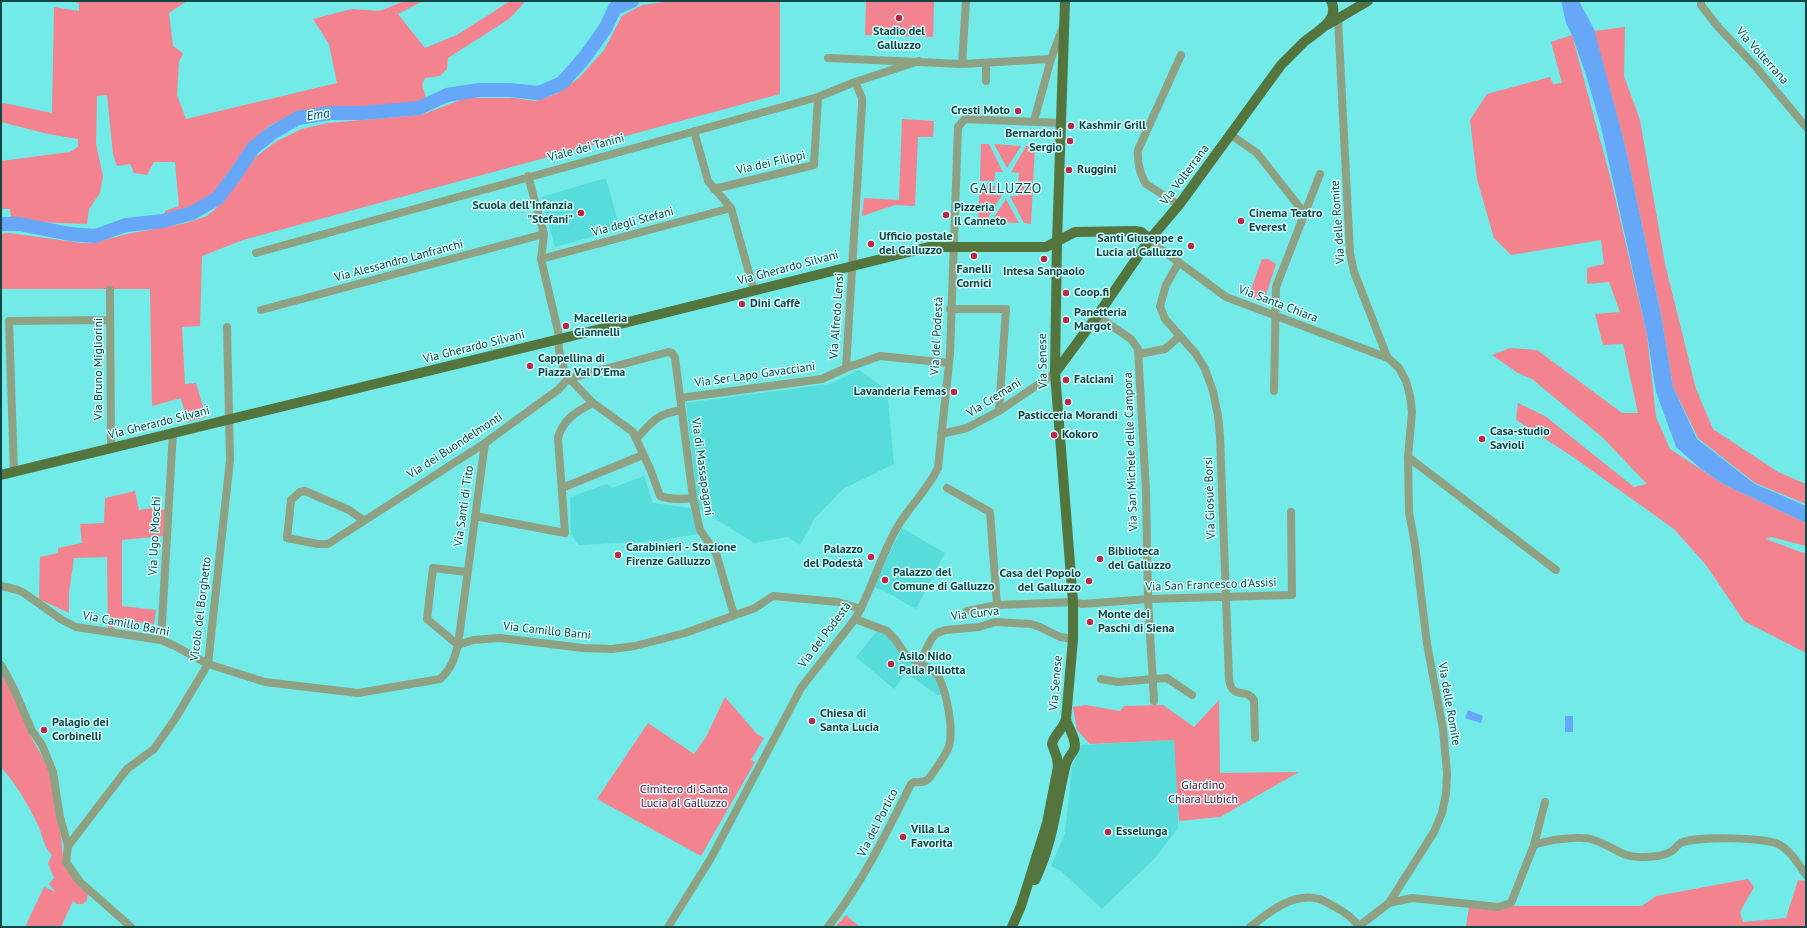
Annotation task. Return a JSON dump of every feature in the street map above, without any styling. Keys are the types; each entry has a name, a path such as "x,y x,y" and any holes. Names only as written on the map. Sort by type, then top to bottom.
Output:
{"main road":[{"name":"Via Senese","path":"1012,927 1022,903 1047,823 1058,767 1052,747 1052,741 1059,733 1066,719 1073,639 1073,602 1055,373 1057,242 1065,1"},
{"path":"1324,27 1338,19 1340,7 1368,1"},
{"name":"Via Volterrana","path":"1055,373 1097,316 1150,239 1179,205 1281,65 1305,42 1324,27 1340,7"},
{"name":"Via Gherardo Silvani","path":"1,475 173,432 229,420 559,340 852,265 929,247 1049,247 1071,234 1083,230 1135,231 1141,232 1150,239"},
{"name":"Via Senese","path":"1021,927 1022,903 1036,877 1046,853 1057,815 1065,768 1069,755 1075,747 1075,743 1066,719"},
{"path":"1059,733 1067,733 1072,736"},
{"path":"1055,753 1063,756 1069,755"}],"street":[{"path":"962,64 966,1"},
{"name":"Via Volterrana","path":"1701,1 1701,5 1709,15 1755,66 1806,127"},
{"name":"Via delle Romite","path":"1338,19 1350,253 1354,272 1388,358 1399,368 1406,381 1410,396 1412,412 1408,458 1409,512 1415,546 1427,644 1443,729 1447,773 1446,794 1442,814 1434,832 1389,903 1359,927"},
{"path":"1061,123 1034,121 1051,59 1064,22"},
{"path":"1179,205 1146,184 1143,179 1138,150 1181,55"},
{"path":"828,58 962,64 1051,59"},
{"name":"Viale dei Tanini","path":"256,252 818,97 855,82 919,62"},
{"path":"986,63 986,81"},
{"name":"Via Alfredo Lensi","path":"846,368 862,105 862,98 855,82"},
{"name":"Via dei Filippi","path":"714,189 814,165 818,97"},
{"name":"Via del Podestà","path":"668,927 711,858 801,688 861,609 877,570 898,526 933,478 938,468 949,363 958,127 965,119 1034,121"},
{"path":"694,131 708,181 731,208 754,291"},
{"path":"1231,135 1257,153 1305,214"},
{"path":"1274,391 1276,287 1320,174"},
{"path":"528,176 544,234 541,259 559,340 563,368 568,378 593,403 633,432 660,496 665,498 693,498"},
{"name":"Via degli Stefani","path":"541,259 731,208"},
{"name":"Via Alessandro Lanfranchi","path":"261,310 544,234"},
{"name":"Via Santa Chiara","path":"1150,239 1226,297 1388,358"},
{"name":"Via Giosuè Borsi","path":"1179,262 1166,285 1160,306 1165,319 1196,354 1205,369 1213,391 1220,436 1230,686 1235,692 1249,695 1254,700 1255,738"},
{"name":"Via Bruno Migliorini","path":"110,290 111,448"},
{"path":"950,309 1006,310 1000,411"},
{"name":"Via San Michele delle Campora","path":"1097,316 1131,339 1138,349 1139,354 1146,491 1148,599 1154,701"},
{"path":"14,472 9,321 110,320"},
{"name":"Vicolo del Borghetto","path":"68,846 127,769 154,749 175,719 208,664 230,460 227,327"},
{"path":"1139,354 1165,349 1180,336"},
{"name":"Via di Massapagani","path":"568,378 668,352 674,355 693,498 700,530 716,553 734,615"},
{"name":"Via Ser Lapo Gavacciani","path":"680,398 822,378 880,356 949,363"},
{"name":"Via Cremani","path":"941,434 967,428 1000,411 1055,373"},
{"name":"Via dei Buondelmonti","path":"363,520 349,510 305,491 300,492 291,500 287,538 318,544 328,544 363,520 485,443 558,389 568,378"},
{"path":"475,516 565,533 558,438 564,424 574,412 593,403"},
{"name":"Via di Massapagani","path":"636,439 656,417 666,413 682,410"},
{"name":"Via Ugo Moschi","path":"161,640 173,432"},
{"name":"Via Santi di Tito","path":"458,646 485,443"},
{"path":"562,488 643,455"},
{"path":"1408,458 1556,570"},
{"path":"947,488 990,512 997,605"},
{"name":"Via San Francesco d'Assisi","path":"967,612 997,605 1073,602 1082,604 1148,599 1292,595 1291,512"},
{"path":"458,646 427,618 433,568 467,572"},
{"name":"Via Camillo Barni","path":"1,586 24,593 62,620 76,627 161,640 208,664 265,682 358,694 440,679 448,672 453,664 458,646 473,640 500,638 583,648 635,646 686,633 759,606 773,596 838,602 861,609"},
{"name":"Via del Portico","path":"828,927 850,899 875,855 911,784 914,782 920,784 928,780 945,756 949,746 950,728 943,687 934,672 905,654 895,639 887,631 854,619"},
{"name":"Via Curva","path":"919,663 932,638 938,633 946,630 979,627 995,622 1031,624 1040,626 1060,637 1073,639"},
{"path":"1,665 14,689 32,731 42,745 53,772 60,817 68,846 66,862 76,877 131,927"},
{"path":"1101,679 1118,682 1166,678 1192,695"},
{"path":"1389,903 1412,898 1498,907 1511,903 1534,845 1545,802"},
{"path":"1534,845 1541,842 1588,838 1613,850 1638,857 1657,856 1671,852 1681,842 1693,840 1738,838 1767,840 1779,844 1791,854 1806,875"},
{"path":"1250,927 1290,900 1303,897 1319,899 1340,910 1353,918 1359,927"}],"shaded area":[{"path":"1561,1 1579,1 1594,29 1625,145 1661,314 1673,387 1697,439 1755,484 1806,506 1806,523 1723,484 1701,469 1676,447 1656,392 1647,335 1601,127 1587,78 1572,35 1566,23"},
{"name":"Scuola dell'Infanzia \"Stefani\"","path":"606,178 620,229 555,247 541,197"},
{"path":"859,370 887,390 894,464 843,489 815,518 800,545 788,537 754,543 698,508 686,403 829,384"},
{"path":"644,476 653,503 691,508 697,534 660,541 578,545 571,534 570,497 607,484 612,488"},
{"path":"902,528 945,553 916,609 873,586"},
{"name":"Asilo Nido Palla Pillotta","path":"879,629 932,674 943,694 937,695 906,673 894,689 856,657"},
{"path":"1468,710 1483,716 1481,723 1465,718"},
{"path":"1565,716 1573,716 1573,732 1565,732"},
{"path":"1174,740 1179,797 1178,828 1156,857 1102,909 1061,871 1051,866 1065,833 1072,766 1081,745"}],"green space":[{"path":"74,1 187,1 169,13 173,46 183,53 179,62 177,95 186,119 337,83 329,44 313,19 352,9 379,11 405,1 423,1 398,14 425,48 457,35 510,1 523,1 524,3 509,19 448,58 447,69 440,76 425,78 422,85 426,97 414,104 353,107 293,114 269,126 241,155 212,195 199,204 181,212 165,216 165,211 179,206 175,162 154,162 147,175 134,173 130,164 117,166 113,154 107,95 97,96 96,144 103,176 100,193 89,209 87,224 36,222 11,218 10,209 1,209 1,161 70,152 78,147 78,139 48,134 1,122 1,104 4,103 52,113 54,7 79,11 79,4"},
{"path":"672,1 780,1 780,94 243,240 202,256 200,326 182,327 185,384 196,383 206,417 187,422 181,398 152,406 150,289 1,289 1,234 9,233 82,243 93,243 127,234 186,223 207,216 222,203 253,159 277,141 302,129 328,123 421,115 466,98 514,98 535,101 556,94 579,78 604,50 622,16 642,5"},
{"name":"Stadio del Galluzzo","path":"866,1 934,1 933,37 865,35"},
{"path":"1625,27 1624,76 1640,120 1665,264 1696,389 1713,429 1778,472 1806,484 1806,504 1755,483 1698,438 1673,387 1661,314 1625,145 1594,31"},
{"path":"1572,35 1612,184 1647,335 1656,417 1670,449 1723,484 1806,523 1806,546 1771,537 1766,539 1806,554 1806,653 1744,621 1706,565 1674,529 1573,457 1516,420 1518,403 1545,416 1634,487 1647,484 1602,437 1532,379 1518,373 1492,355 1510,348 1537,350 1622,413 1638,413 1623,344 1603,345 1595,314 1620,312 1609,282 1587,284 1587,268 1604,264 1601,240 1511,255 1494,238 1477,179 1470,120 1487,94 1550,77 1553,84 1562,83 1551,42"},
{"path":"902,119 934,121 933,137 918,137 915,206 895,205 862,216 864,198 899,200"},
{"path":"981,144 989,144 1003,172 995,172 995,181 980,181"},
{"path":"994,144 1021,146 1007,168"},
{"path":"1026,146 1035,146 1033,183 1018,182 1019,173 1011,172"},
{"path":"980,185 995,186 994,195 1002,195 985,222 978,222"},
{"path":"1018,186 1033,187 1031,224 1024,223 1010,196 1018,196"},
{"path":"1006,199 1019,223 991,222"},
{"path":"1262,259 1268,259 1276,264 1264,301 1257,301 1249,295"},
{"path":"135,491 139,510 152,508 165,510 163,536 122,540 122,606 156,610 154,624 115,620 114,631 108,631 107,557 74,558 69,593 69,613 39,599 40,557 58,553 58,548 82,543 80,524 104,523 105,498"},
{"path":"1,670 31,737 49,769 63,857 88,893 87,900 83,904 77,904 73,901 61,927 25,927 44,887 56,892 49,884 54,878 48,863 52,855 45,844 38,825 26,802 12,780 1,767"},
{"name":"Cimitero di Santa Lucia al Galluzzo","path":"725,697 757,734 764,738 751,760 755,762 701,856 597,799 648,723 694,754 706,737"},
{"name":"Giardino Chiara Lubich","path":"1219,700 1220,773 1299,772 1220,817 1179,821 1174,740 1090,744 1077,730 1073,707 1086,705 1120,711 1124,706 1163,705 1194,727"},
{"path":"1748,879 1754,887 1740,912 1743,922 1786,918 1798,880 1806,881 1806,927 1466,927 1469,906 1642,906 1656,896"},
{"path":"846,915 860,927 835,927"}],"waterway":[{"name":"Ema","path":"1,224 19,224 70,234 95,236 126,225 163,221 192,213 218,198 253,148 272,133 298,118 330,113 363,113 419,108 447,95 479,90 509,90 539,93 562,83 585,57 605,29 615,8 632,1"}],"place":[{"name":"Stadio del Galluzzo","path":"899,18"},
{"name":"Cresti Moto","path":"1018,111"},
{"name":"Kashmir Grill","path":"1071,126"},
{"name":"Bernardoni Sergio","path":"1070,141"},
{"name":"Ruggini","path":"1069,170"},
{"name":"Scuola dell'Infanzia \"Stefani\"","path":"581,213"},
{"name":"Pizzeria Il Canneto","path":"946,215"},
{"name":"Cinema Teatro Everest","path":"1241,221"},
{"name":"Ufficio postale del Galluzzo","path":"871,244"},
{"name":"Santi Giuseppe e Lucia al Galluzzo","path":"1191,246"},
{"name":"Fanelli Cornici","path":"974,256"},
{"name":"Intesa Sanpaolo","path":"1044,259"},
{"name":"Coop.fi","path":"1066,293"},
{"name":"Dini Caffè","path":"742,304"},
{"name":"Panetteria Margot","path":"1066,320"},
{"name":"Macelleria Giannelli","path":"566,326"},
{"name":"Cappellina di Piazza Val D'Ema","path":"530,366"},
{"name":"Falciani","path":"1066,380"},
{"name":"Lavanderia Femas","path":"954,392"},
{"name":"Pasticceria Morandi","path":"1068,402"},
{"name":"Kokoro","path":"1054,435"},
{"name":"Casa-studio Savioli","path":"1482,439"},
{"name":"Carabinieri - Stazione Firenze Galluzzo","path":"618,555"},
{"name":"Palazzo del Podestà","path":"871,557"},
{"name":"Biblioteca del Galluzzo","path":"1100,559"},
{"name":"Palazzo del Comune di Galluzzo","path":"885,580"},
{"name":"Casa del Popolo del Galluzzo","path":"1089,581"},
{"name":"Monte dei Paschi di Siena","path":"1090,622"},
{"name":"Asilo Nido Palla Pillotta","path":"891,664"},
{"name":"Chiesa di Santa Lucia","path":"812,721"},
{"name":"Palagio dei Corbinelli","path":"44,730"},
{"name":"Esselunga","path":"1108,832"},
{"name":"Villa La Favorita","path":"903,837"}],"district":[{"name":"GALLUZZO","path":"1006,189"}]}
